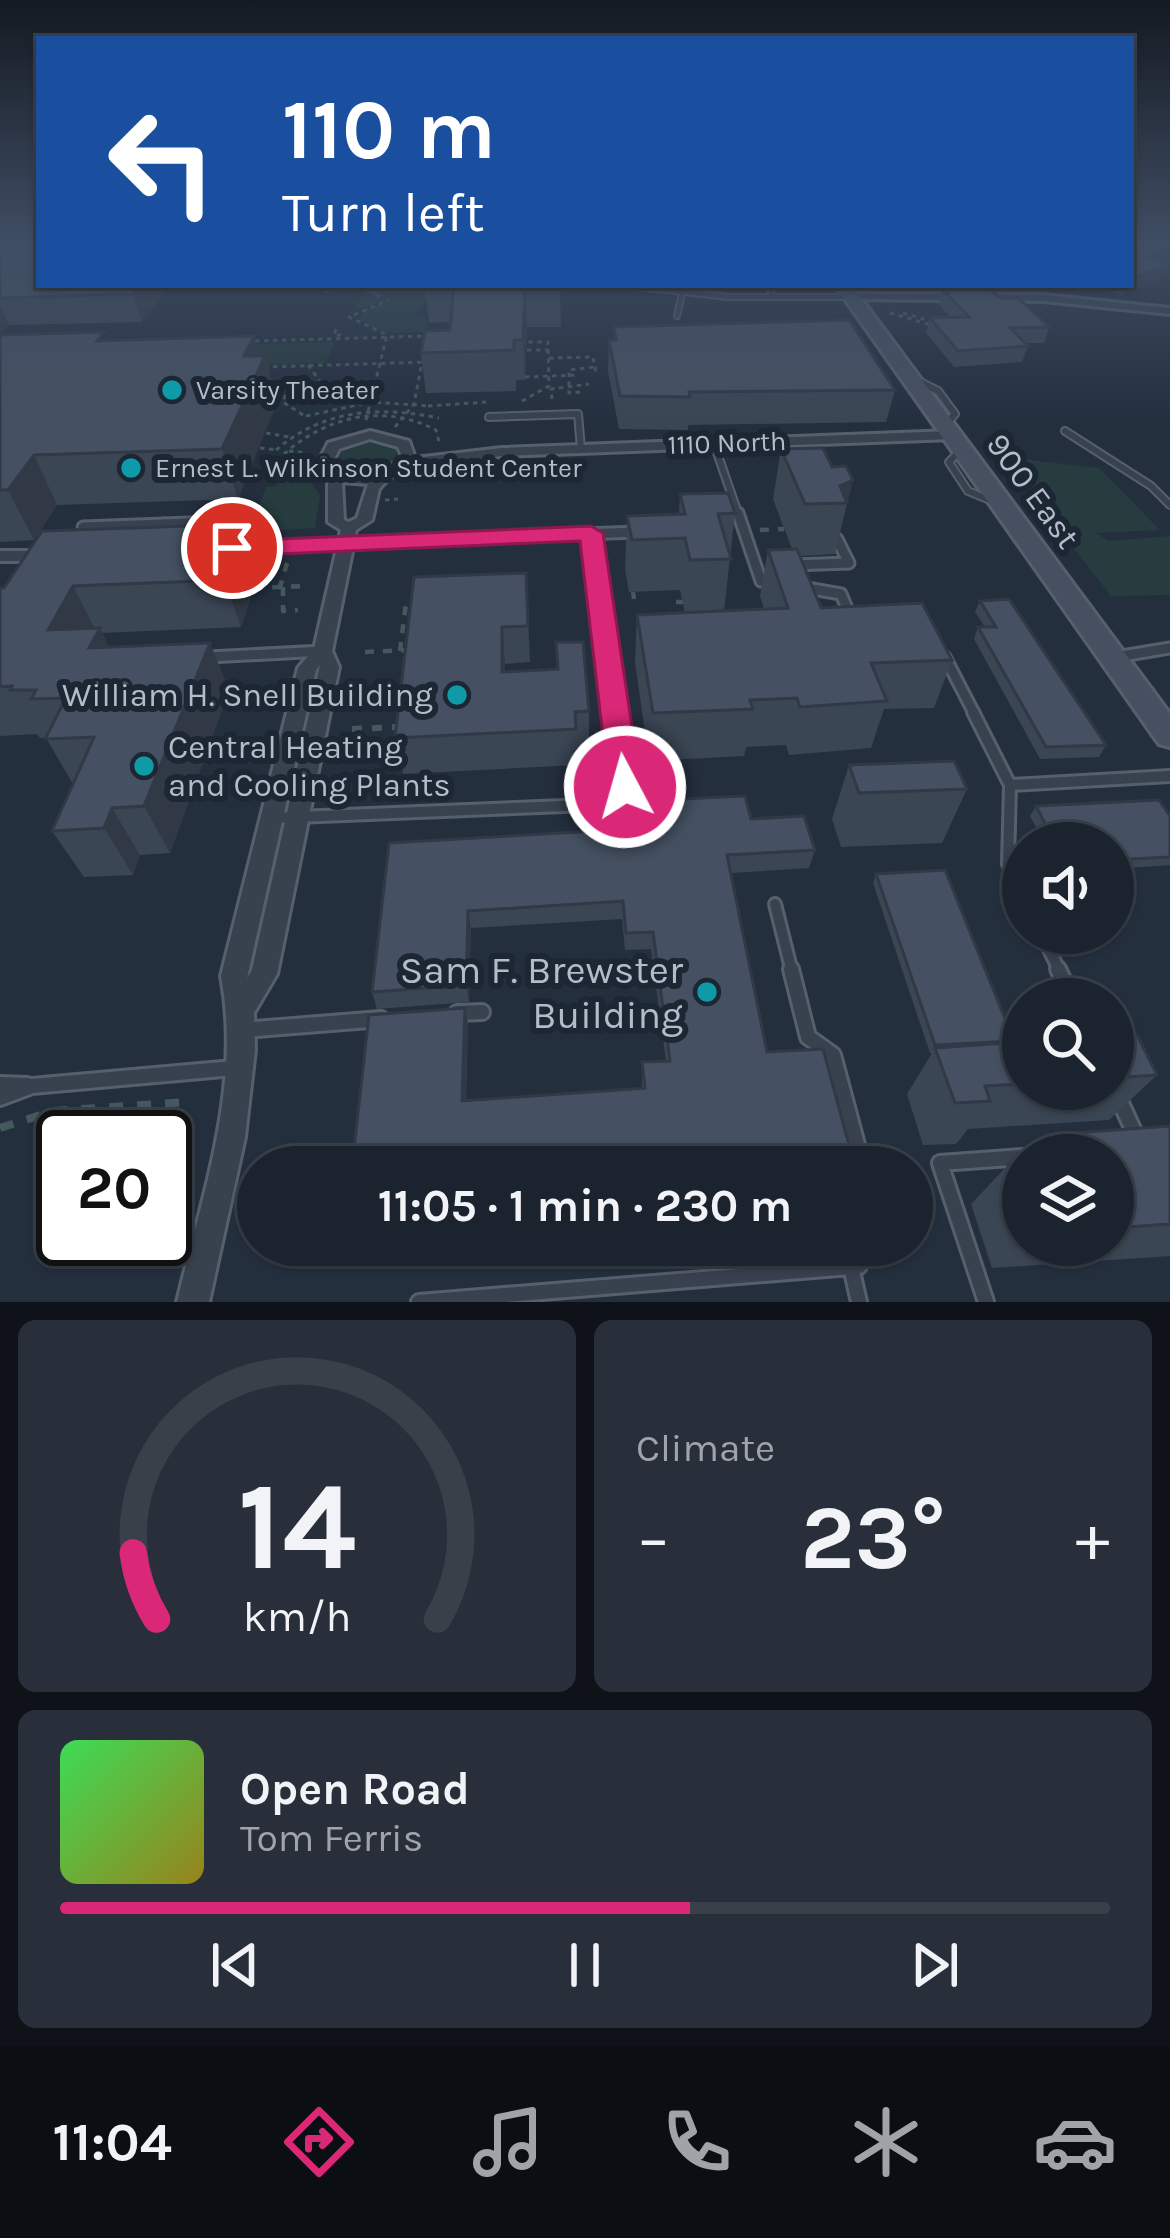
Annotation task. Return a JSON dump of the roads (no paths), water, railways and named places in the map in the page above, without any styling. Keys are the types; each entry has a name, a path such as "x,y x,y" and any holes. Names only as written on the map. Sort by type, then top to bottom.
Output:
{"main road":[{"name":"900 East","path":"855,301 1169,734"}],"street":[{"path":"1045,301 1170,310"},
{"path":"193,1302 239,1067 243,1018 234,976 308,668 323,651 349,536 364,520 372,488 407,456 383,436 343,441 322,460 335,477 336,522 349,536"},
{"name":"1110 North","path":"407,456 953,436"},
{"path":"335,477 382,478"},
{"path":"220,549 349,536"},
{"path":"151,552 174,551"},
{"path":"0,556 80,555"},
{"path":"243,1018 264,974 330,667 323,651"}],"lane":[{"path":"677,316 681,301"},
{"path":"489,416 578,414 581,448"},
{"path":"1065,431 1151,486 1170,506"},
{"path":"714,443 761,581 841,594 856,629"},
{"path":"83,526 240,521"},
{"path":"151,552 164,524"},
{"path":"721,529 743,528"},
{"path":"349,536 656,531"},
{"path":"272,818 589,805 620,796 625,787 591,533"},
{"path":"756,566 849,563 837,539"},
{"path":"936,639 1010,785 1010,822"},
{"path":"1113,658 1170,648"},
{"path":"191,658 323,651"},
{"path":"1010,785 1170,776"},
{"path":"775,904 808,1037 833,1055 857,1146"},
{"path":"441,1015 482,1012"},
{"path":"243,1018 399,1018"},
{"path":"0,1084 32,1086 239,1067"},
{"path":"0,1099 32,1086"},
{"path":"1124,1110 1142,1149 1134,1149"},
{"path":"986,1302 940,1163 1002,1159"},
{"path":"418,1302 859,1266"},
{"path":"851,1267 859,1302"}],"place":[{"name":"Varsity Theater","path":"172,390"},
{"name":"Ernest L. Wilkinson Student Center","path":"131,468"},
{"name":"William H. Snell Building","path":"457,695"},
{"name":"Central Heating and Cooling Plants","path":"144,766"},
{"name":"Sam F. Brewster Building","path":"707,992"}]}
